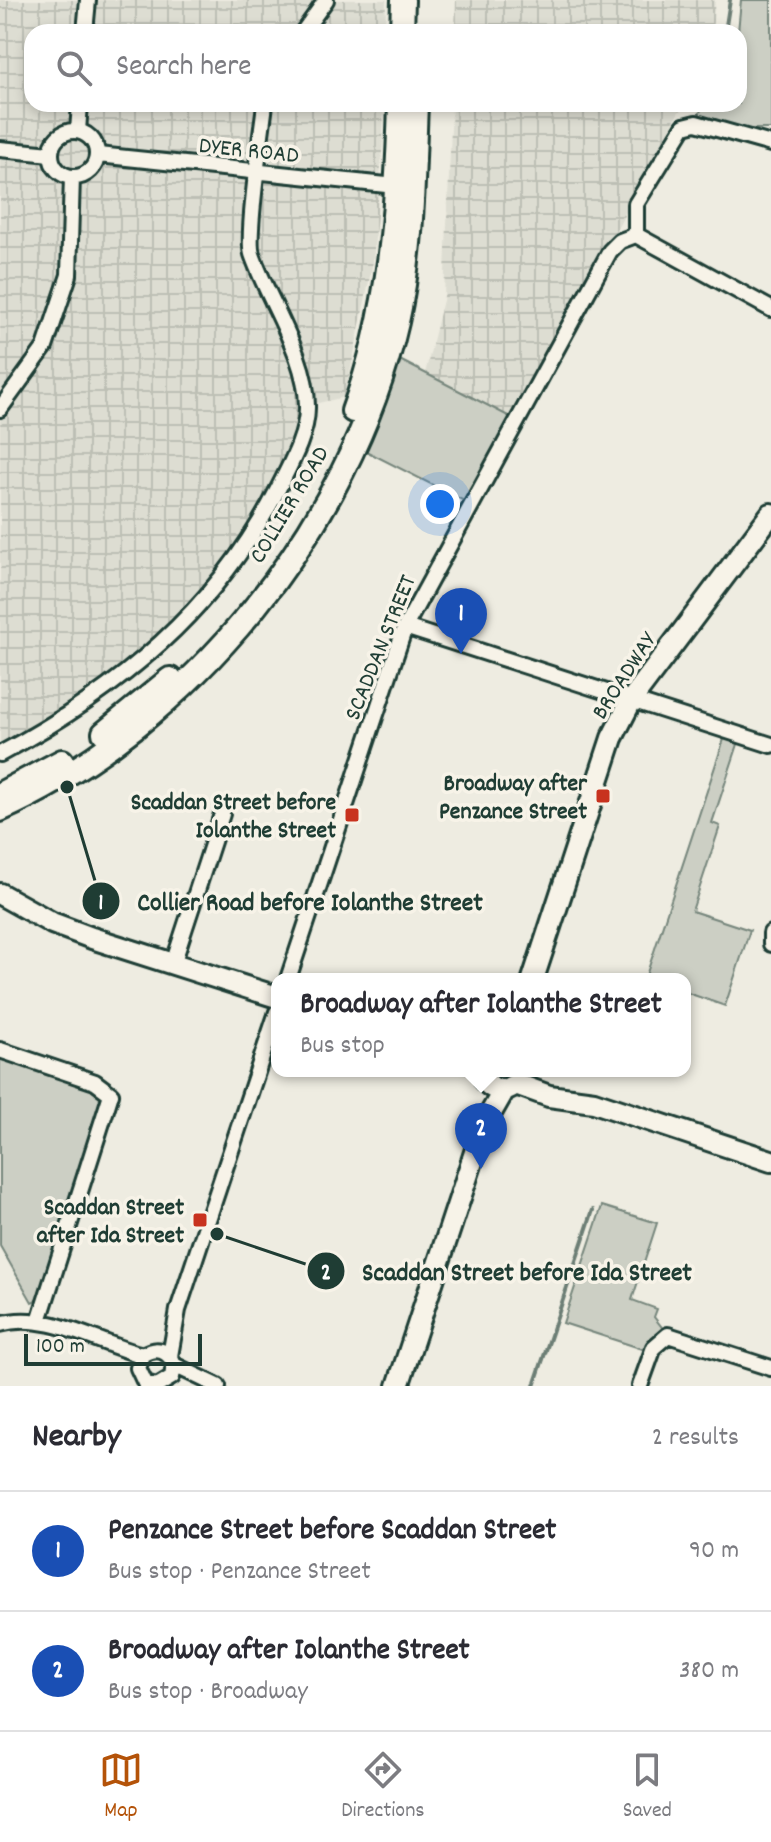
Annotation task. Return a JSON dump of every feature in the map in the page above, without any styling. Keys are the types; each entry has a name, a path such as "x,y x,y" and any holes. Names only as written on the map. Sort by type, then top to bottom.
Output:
{"main road":[{"path":"402,24 403,0"},
{"path":"415,24 416,0"},
{"name":"COLLIER ROAD","path":"0,794 80,751 163,687 222,625 290,534 343,436 361,389 383,308 391,259 400,112"},
{"name":"COLLIER ROAD","path":"0,810 32,796 94,759 174,695 252,610 292,555 328,496 357,440 397,322 408,257 416,112"}],"street":[{"path":"86,24 88,0"},
{"path":"309,24 326,0"},
{"path":"78,131 79,112"},
{"path":"0,754 47,729 116,684 172,634 223,575 266,511 298,448 307,408 299,369 272,296 251,252 264,112"},
{"path":"771,144 696,123 684,126 636,204 636,235 771,309"},
{"path":"78,131 92,139 98,155 87,173 72,177 57,169 51,154 52,146 63,134 78,131"},
{"path":"0,149 51,154"},
{"name":"DYER ROAD","path":"98,155 396,186"},
{"path":"0,409 45,347 69,275 72,177"},
{"name":"SCADDAN STREET","path":"290,973 405,627 610,251 636,235"},
{"name":"BROADWAY","path":"535,973 612,738 632,699 771,514"},
{"path":"405,627 771,745"},
{"path":"173,964 222,814"},
{"path":"0,894 52,923 271,995"},
{"path":"0,907 24,919 52,923"},
{"path":"771,933 771,944"},
{"path":"161,1385 172,1361 178,1310 271,1030"},
{"path":"0,1050 95,1082 111,1094 39,1321"},
{"path":"398,1386 500,1077 549,1096 594,1102 771,1161"},
{"path":"140,1379 150,1352 178,1310"},
{"path":"0,1324 16,1319 39,1321 116,1348 150,1352 217,1386"},
{"path":"640,1386 654,1347 668,1335 771,1368"},
{"path":"116,1348 140,1379 161,1385 217,1386"}],"shaded area":[{"path":"0,0 386,0 385,24 24,24 24,112 384,112 383,141 373,262 345,397 309,405 267,512 172,635 0,755"},
{"path":"456,0 715,0 713,24 455,24"},
{"path":"741,0 771,0 771,129 745,129 699,118 700,112 747,112 747,24 739,24"},
{"path":"452,112 679,112 516,420 425,374 444,296"},
{"path":"388,354 516,420 470,504 354,445"},
{"path":"727,730 741,735 712,823 720,826 692,911 750,930 725,1006 691,994 691,973 647,973"},
{"path":"0,1050 111,1094 48,1294 32,1302 0,1246"},
{"path":"602,1206 657,1223 632,1300 657,1309 654,1317 668,1335 652,1352 563,1323"}],"waterway":[{"path":"726,24 730,0"},
{"path":"534,1386 593,1210"}],"place":[{"name":"Penzance Street before Scaddan Street","path":"461,654"},
{"name":"Collier Road before Iolanthe Street","path":"67,787"},
{"name":"Broadway after Penzance Street","path":"603,796"},
{"name":"Scaddan Street before Iolanthe Street","path":"352,815"},
{"name":"Broadway after Iolanthe Street","path":"481,1169"},
{"name":"Scaddan Street after Ida Street","path":"200,1220"},
{"name":"Scaddan Street before Ida Street","path":"217,1234"}]}
